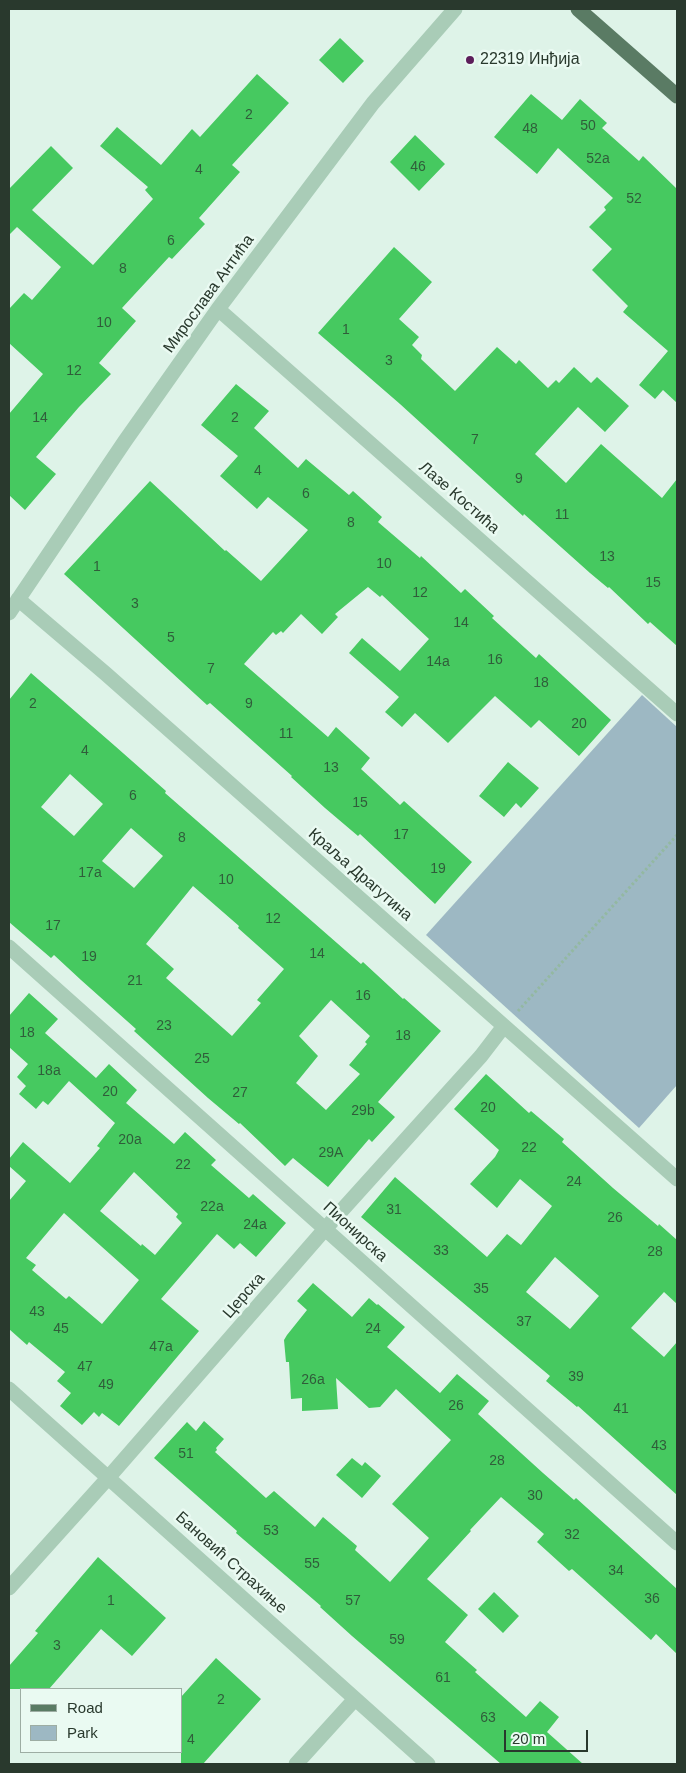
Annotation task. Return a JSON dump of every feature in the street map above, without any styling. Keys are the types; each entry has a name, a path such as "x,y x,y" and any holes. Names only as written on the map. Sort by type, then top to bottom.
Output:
{"main road":[{"path":"578,9 677,96"}],"street":[{"name":"Мирослава Антића","path":"9,613 125,441 218,309 373,103 455,9"},
{"name":"Лазе Костића","path":"218,309 677,714"},
{"name":"Краља Драгутина","path":"18,599 106,674 677,1179"},
{"name":"Пионирска","path":"9,947 677,1543"},
{"name":"Церска","path":"9,1588 108,1478 325,1229 481,1056 504,1026"},
{"name":"Бановић Страхиње","path":"9,1389 428,1764"},
{"path":"296,1764 355,1699"}],"path":[{"path":"504,1026 677,834"}],"green space":[{"path":"642,695 677,727 677,1085 639,1128 426,935"}],"building":[{"path":"340,38 364,61 343,83 319,60"},
{"path":"257,74 289,103 232,165 240,172 199,218 205,224 172,259 169,257 122,308 136,321 99,363 111,374 79,407 36,457 56,474 25,510 9,495 9,414 43,374 9,343 9,309 24,293 32,300 61,267 17,227 9,235 9,189 51,146 73,168 32,210 93,265 153,199 145,190 148,187 100,146 117,127 161,165 192,129 200,137"},
{"path":"531,94 562,120 580,99 607,123 602,128 639,161 643,156 677,189 677,403 663,390 655,399 639,385 668,351 623,312 628,306 592,270 612,249 589,227 606,210 604,207 613,198 558,148 537,174 494,137"},
{"path":"415,135 445,164 419,191 390,162"},
{"path":"394,247 432,282 399,319 419,337 412,345 422,355 421,359 455,391 497,347 516,364 519,360 548,388 556,380 559,383 574,367 591,383 597,377 629,406 605,432 578,407 535,454 566,483 601,444 662,498 677,479 677,646 650,622 648,624 609,587 590,573 524,514 523,516 400,404 318,333"},
{"path":"236,384 269,411 254,428 298,468 306,459 349,495 353,491 382,517 378,522 420,558 421,556 461,593 465,589 494,616 492,618 536,658 539,654 611,720 579,756 539,720 531,728 495,696 448,743 415,713 402,727 385,712 399,697 349,653 362,638 400,671 429,639 382,595 380,597 368,587 335,614 338,617 322,634 301,614 283,633 281,631 276,635 273,632 244,664 328,737 336,727 370,758 361,769 400,805 404,801 472,862 435,904 360,834 358,836 325,808 210,703 207,705 64,574 150,481 225,551 261,581 308,530 268,497 257,509 220,476 238,456 201,425"},
{"path":"31,673 166,791 165,793 361,964 363,962 441,1031 378,1102 395,1117 372,1142 369,1139 328,1187 293,1158 285,1166 240,1123 208,1098 134,1031 136,1029 54,955 51,958 9,922 9,700","holes":["70,774 103,804 74,836 41,807","131,828 163,856 134,888 102,861","193,886 284,969 257,1000 261,1003 232,1036 166,978 174,969 146,944","331,1000 370,1036 365,1042 367,1044 349,1065 360,1074 326,1110 296,1083 318,1056 299,1036"]},
{"path":"508,762 539,788 521,808 516,803 504,817 479,796"},
{"path":"29,993 58,1019 45,1033 96,1078 109,1064 137,1090 126,1103 174,1144 185,1132 216,1160 211,1165 249,1198 253,1194 286,1223 256,1257 240,1243 234,1249 217,1234 161,1299 199,1331 119,1426 102,1413 99,1417 94,1412 82,1425 60,1406 71,1393 57,1381 65,1372 29,1342 27,1345 9,1329 9,1201 26,1181 9,1166 9,1159 23,1142 70,1183 100,1148 97,1146 115,1123 69,1081 48,1105 43,1101 36,1109 19,1094 26,1086 17,1077 28,1064 9,1047 9,1016","holes":["134,1172 178,1214 176,1217 182,1223 155,1255 142,1244 141,1246 100,1211","64,1213 139,1280 102,1324 69,1296 66,1299 32,1270 36,1265 26,1258"]},
{"path":"486,1074 529,1113 531,1111 564,1139 562,1142 613,1188 677,1240 677,1304 664,1292 631,1328 664,1357 677,1342 677,1495 578,1406 546,1381 550,1376 361,1217 395,1177 487,1257 507,1234 521,1245 552,1206 520,1179 497,1208 470,1184 499,1150 454,1109","holes":["555,1257 599,1296 570,1329 526,1292"]},
{"path":"313,1283 352,1317 369,1298 378,1304 405,1327 387,1347 440,1393 457,1374 489,1401 478,1414 574,1500 576,1498 677,1589 677,1654 656,1634 651,1640 572,1569 569,1571 537,1542 544,1534 501,1497 427,1579 468,1615 445,1642 477,1670 475,1672 526,1717 540,1701 559,1717 547,1732 583,1764 501,1764 352,1636 321,1606 236,1533 237,1531 154,1458 187,1422 196,1431 204,1421 224,1439 215,1452 266,1498 274,1491 315,1527 323,1517 357,1546 355,1550 390,1582 429,1538 392,1504 451,1440 396,1389 380,1407 369,1408 336,1378 338,1409 302,1411 302,1398 291,1399 289,1362 286,1362 284,1340 307,1310 297,1301"},
{"path":"352,1458 362,1466 365,1462 381,1476 362,1498 336,1475"},
{"path":"98,1557 166,1618 132,1656 101,1629 50,1688 9,1689 9,1666 38,1633 35,1631"},
{"path":"494,1592 519,1616 503,1633 478,1609"},
{"path":"216,1658 261,1699 203,1764 181,1764 182,1696"}],"place":[{"name":"22319 Инђија","path":"470,60"}]}
